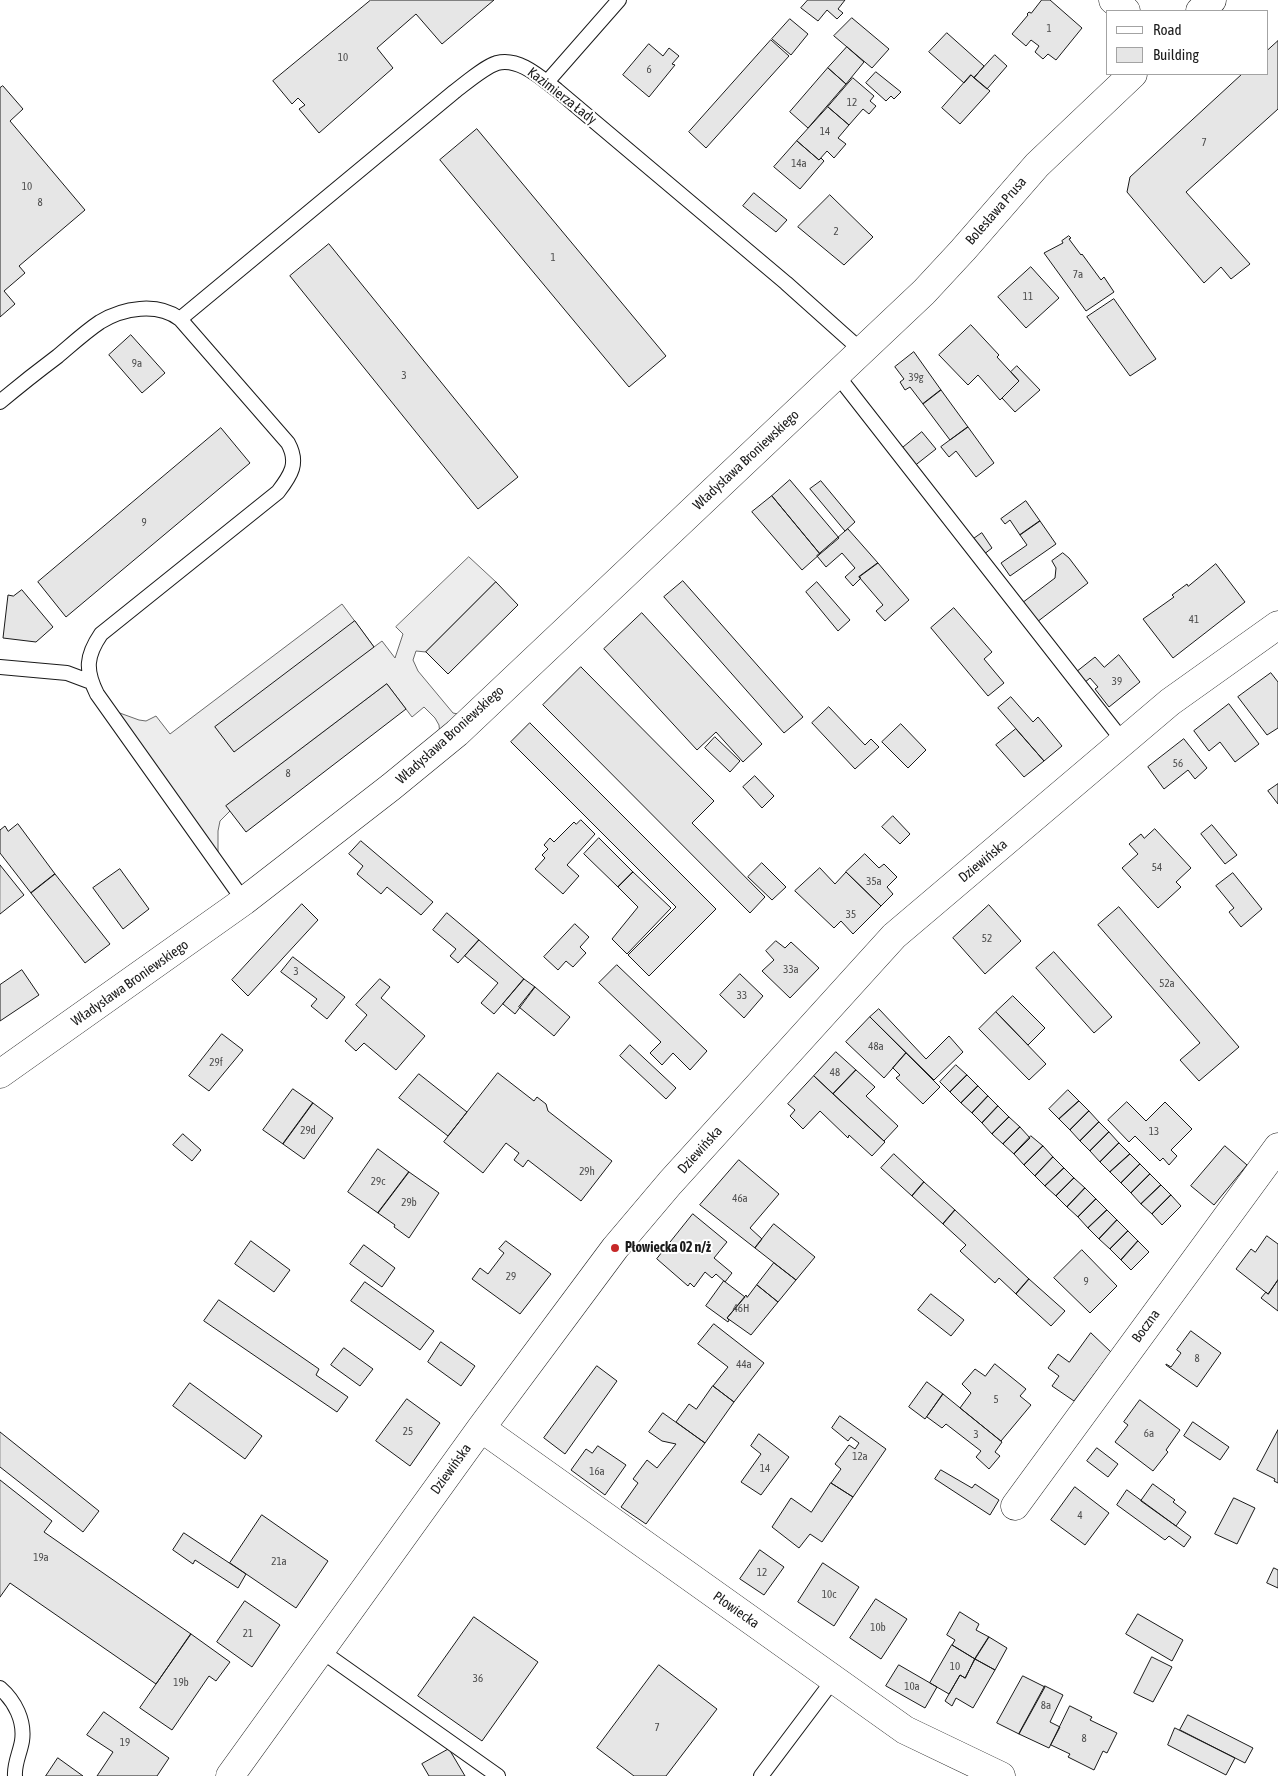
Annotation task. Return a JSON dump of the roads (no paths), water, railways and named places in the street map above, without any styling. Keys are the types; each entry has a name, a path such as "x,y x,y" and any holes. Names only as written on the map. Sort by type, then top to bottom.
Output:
{"street":[{"path":"1113,0 1125,10"},
{"path":"1201,10 1212,0"},
{"name":"Bolesława Prusa","path":"862,351 939,276 1037,165 1131,75"},
{"name":"Władysława Broniewskiego","path":"0,1074 244,901 391,787 457,732 862,351"},
{"name":"Dziewińska","path":"230,1776 481,1428 615,1248 664,1190 894,936 1170,702 1278,625"},
{"name":"Boczna","path":"1015,1506 1278,1147"},
{"name":"Płowiecka","path":"481,1428 905,1730 1001,1776"}],"lane":[{"path":"547,82 619,0"},
{"name":"Kazimierza Łady","path":"180,319 454,92 496,63 513,63 525,67 547,82 786,283 862,351"},
{"path":"0,402 100,322 137,309 151,309 172,313 180,319 288,443 294,453 294,463 291,472 278,492 101,634 93,645 89,657 88,667 91,682 106,708 244,901"},
{"path":"838,375 1123,741"},
{"path":"0,667 67,673 91,682"},
{"path":"320,1650 498,1776"},
{"path":"761,1776 834,1680"},
{"path":"0,1688 13,1702 22,1726 22,1740 15,1768 15,1776"}],"place":[{"name":"Płowiecka 02 n/ż","path":"615,1248"}]}
